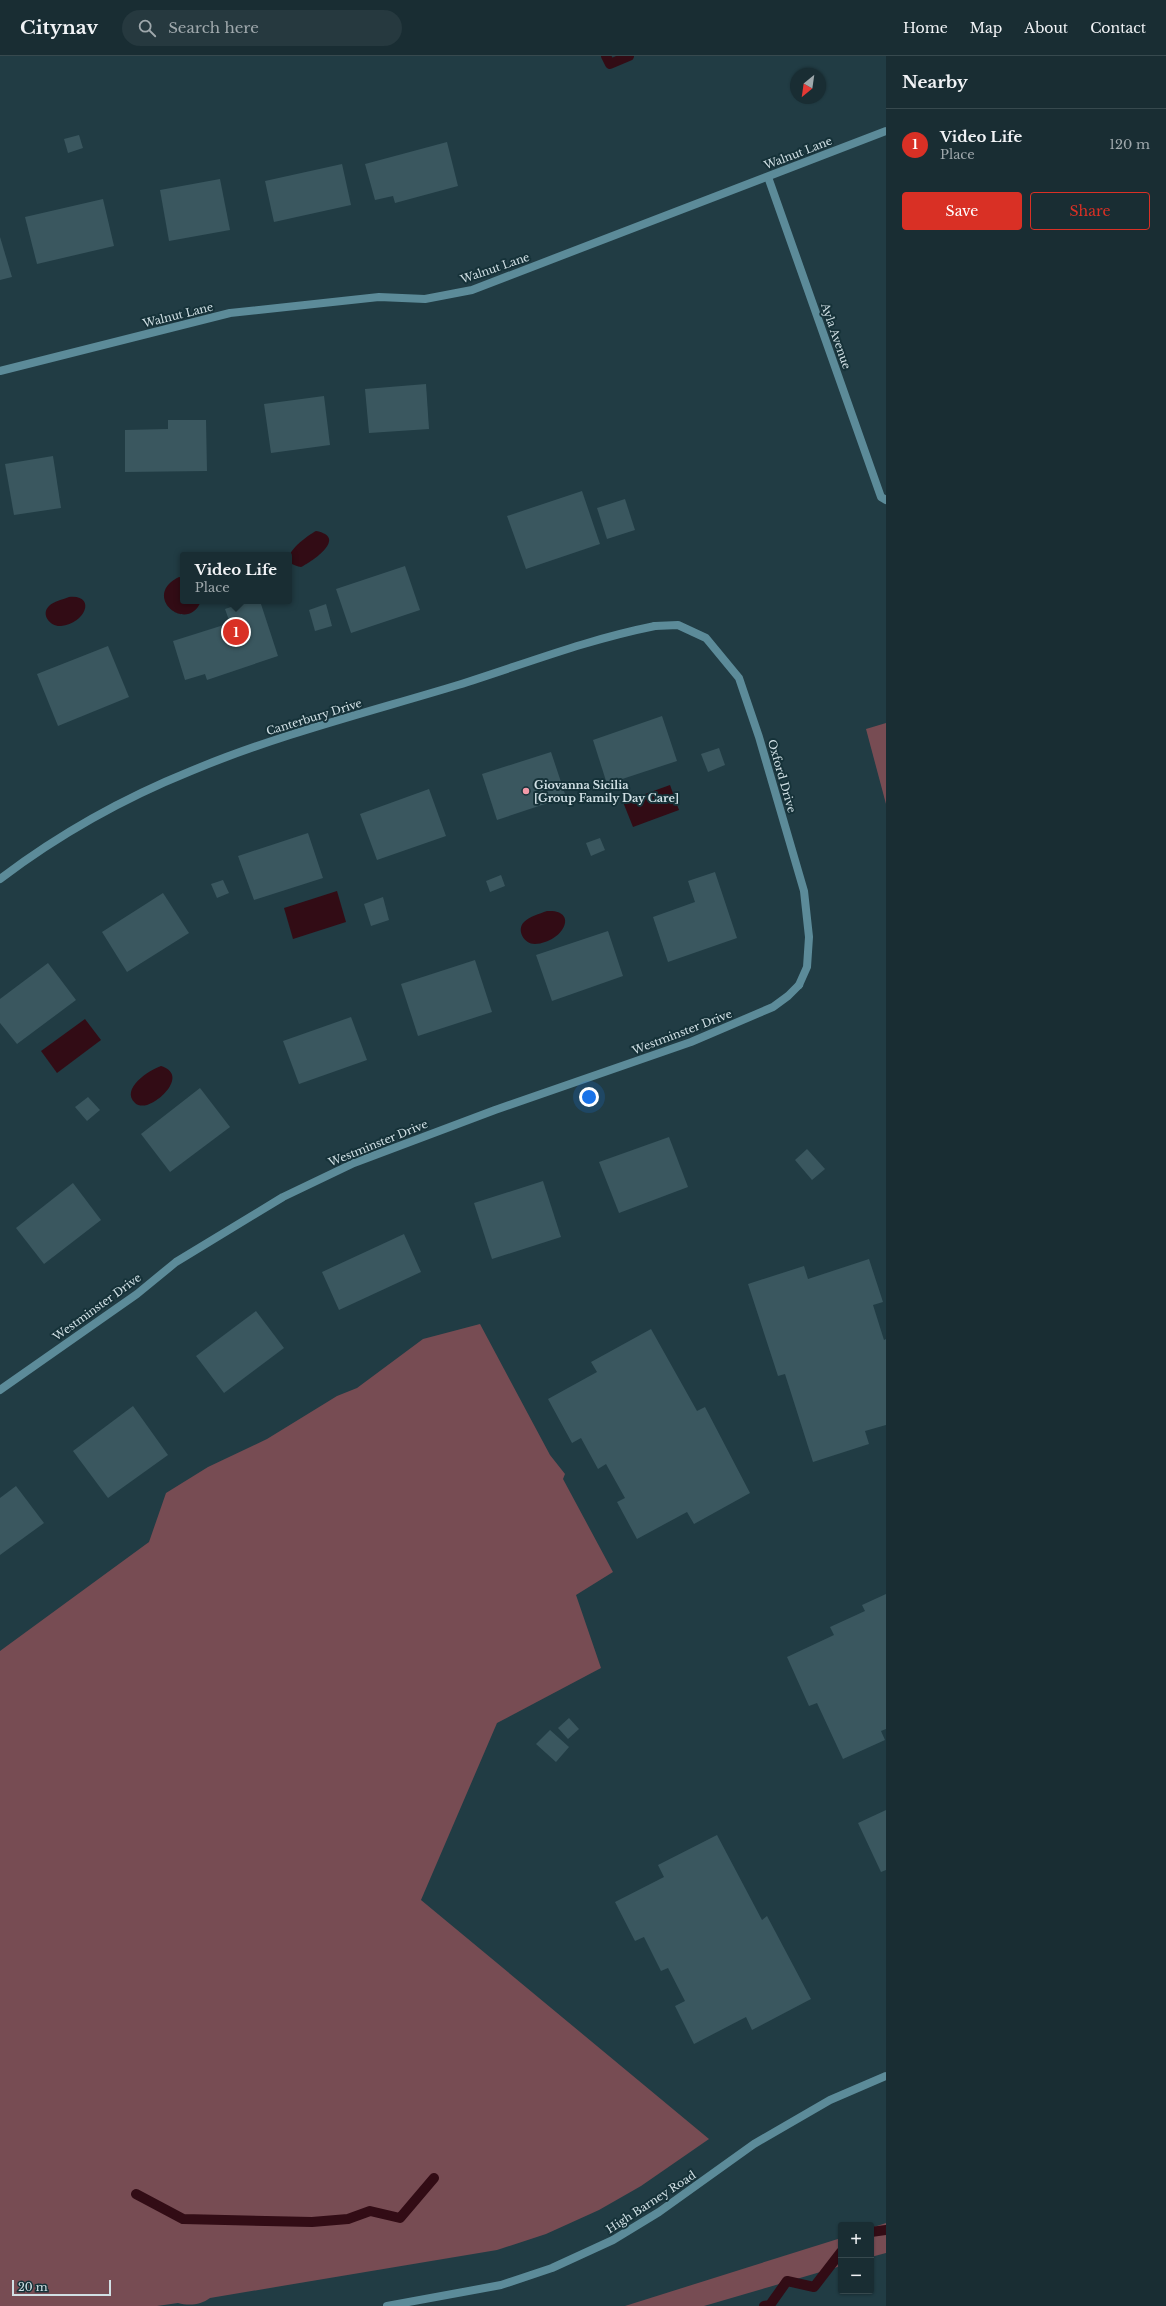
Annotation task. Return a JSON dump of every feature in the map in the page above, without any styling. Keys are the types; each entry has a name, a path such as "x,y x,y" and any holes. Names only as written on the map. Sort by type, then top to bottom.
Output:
{"street":[{"name":"Walnut Lane","path":"0,371 230,313 380,297 425,299 472,290 886,131"},
{"name":"Ayla Avenue","path":"768,177 881,497 886,500"},
{"name":"Oxford Drive","path":"655,626 678,625 706,638 739,678 759,737 804,891 809,944 807,967 798,985"},
{"name":"Canterbury Drive","path":"0,879 73,830 190,771 275,740 463,683 564,648 613,634 655,626"},
{"name":"Westminster Drive","path":"0,1390 136,1294 176,1262 283,1197 361,1160 495,1110 691,1042 773,1007 788,996 798,985"},
{"name":"High Barney Road","path":"387,2306 501,2285 552,2268 613,2240 659,2212 754,2144 830,2100 886,2076"}],"shaded area":[{"path":"316,531 325,534 329,538 325,549 313,560 301,567 292,563 292,552 305,538"},
{"path":"180,577 180,604 199,604 195,611 187,614 178,613 170,609 165,602 164,594 168,585"},
{"path":"69,597 77,597 83,600 85,609 82,615 70,624 61,626 54,625 46,617 47,609 53,603"},
{"path":"886,723 886,804 866,729"},
{"path":"670,785 679,810 633,827 623,802"},
{"path":"337,891 346,922 293,939 284,908"},
{"path":"547,911 557,912 563,915 565,920 564,926 554,938 545,942 535,944 528,942 522,936 522,925 529,918"},
{"path":"85,1019 101,1040 57,1073 41,1051"},
{"path":"161,1066 169,1070 172,1075 170,1087 160,1098 147,1105 144,1106 136,1104 131,1098 133,1086 144,1076"},
{"path":"480,1324 550,1455 565,1474 563,1479 613,1572 576,1595 601,1668 497,1723 421,1900 709,2139 641,2186 599,2210 546,2234 497,2250 210,2298 195,2304 178,2303 157,2306 0,2306 0,1651 149,1542 166,1493 208,1467 267,1439 337,1396 357,1388 423,1339"},
{"path":"886,2223 886,2253 874,2256 874,2227"},
{"path":"838,2239 838,2267 704,2306 625,2306"}],"building":[{"path":"79,135 83,148 68,153 64,139"},
{"path":"447,142 458,186 395,203 393,196 375,200 365,164"},
{"path":"342,164 351,205 274,222 265,181"},
{"path":"220,179 230,230 169,241 160,190"},
{"path":"103,199 114,246 37,264 25,217"},
{"path":"0,237 12,277 0,280"},
{"path":"426,384 429,429 369,433 365,389"},
{"path":"324,396 330,445 271,453 264,404"},
{"path":"168,420 206,420 207,471 125,472 125,430 168,429"},
{"path":"53,456 61,508 14,515 5,464"},
{"path":"582,491 600,544 526,569 507,516"},
{"path":"625,499 635,530 607,539 597,508"},
{"path":"405,566 420,610 351,633 336,589"},
{"path":"240,604 261,604 278,656 207,680 205,674 185,680 173,641 230,623 225,609"},
{"path":"326,604 332,626 315,631 309,610"},
{"path":"108,646 129,697 58,726 37,674"},
{"path":"662,716 677,761 607,784 593,740"},
{"path":"719,748 725,765 708,772 701,754"},
{"name":"Giovanna Sicilia [Group Family Day Care]","path":"551,752 566,797 497,820 482,774"},
{"path":"429,789 446,836 377,860 360,814"},
{"path":"308,833 323,878 254,900 238,856"},
{"path":"600,838 605,850 591,856 586,843"},
{"path":"715,872 737,938 668,962 653,917 695,902 688,881"},
{"path":"501,875 505,886 490,892 486,881"},
{"path":"223,880 229,893 217,898 211,884"},
{"path":"163,893 189,933 127,972 102,932"},
{"path":"383,897 389,920 371,926 364,904"},
{"path":"608,931 623,976 552,1001 536,955"},
{"path":"475,960 492,1012 418,1036 401,984"},
{"path":"48,963 76,1000 17,1044 0,1023 0,999"},
{"path":"351,1017 367,1060 299,1084 283,1041"},
{"path":"200,1088 230,1127 170,1172 141,1134"},
{"path":"88,1097 100,1110 87,1121 75,1107"},
{"path":"669,1137 688,1187 619,1213 599,1162"},
{"path":"807,1149 825,1169 812,1180 795,1160"},
{"path":"543,1181 561,1237 492,1259 474,1203"},
{"path":"73,1183 101,1220 44,1264 16,1228"},
{"path":"404,1234 421,1272 339,1310 322,1272"},
{"path":"869,1259 883,1302 873,1305 884,1340 886,1339 886,1425 865,1431 869,1444 813,1462 785,1374 778,1376 748,1284 804,1266 808,1279"},
{"path":"256,1311 284,1348 224,1393 196,1356"},
{"path":"651,1329 697,1411 705,1407 750,1493 694,1524 687,1512 637,1539 617,1502 625,1498 606,1464 598,1469 581,1438 572,1443 548,1399 597,1372 591,1362"},
{"path":"133,1406 168,1455 108,1498 73,1451"},
{"path":"16,1486 44,1523 0,1555 0,1498"},
{"path":"886,1594 886,1729 881,1731 885,1740 843,1759 817,1703 809,1706 787,1657 834,1635 830,1627 865,1611 862,1605"},
{"path":"569,1718 579,1729 568,1739 558,1728"},
{"path":"550,1730 569,1747 556,1762 536,1744"},
{"path":"886,1810 886,1870 881,1872 858,1823"},
{"path":"717,1835 762,1920 767,1916 811,1999 752,2030 746,2017 694,2044 675,2006 685,2001 668,1968 661,1971 644,1937 635,1941 615,1902 664,1877 658,1865"}],"waterway":[{"path":"606,56 610,64 629,56"},
{"path":"136,2194 183,2219 312,2222 348,2219 370,2211 400,2218 434,2178"},
{"path":"874,2232 886,2230"},
{"path":"764,2306 770,2305 787,2281 814,2287 838,2256"}],"place":[{"name":"Video Life","path":"236,632"},
{"name":"Giovanna Sicilia [Group Family Day Care]","path":"526,791"}]}
